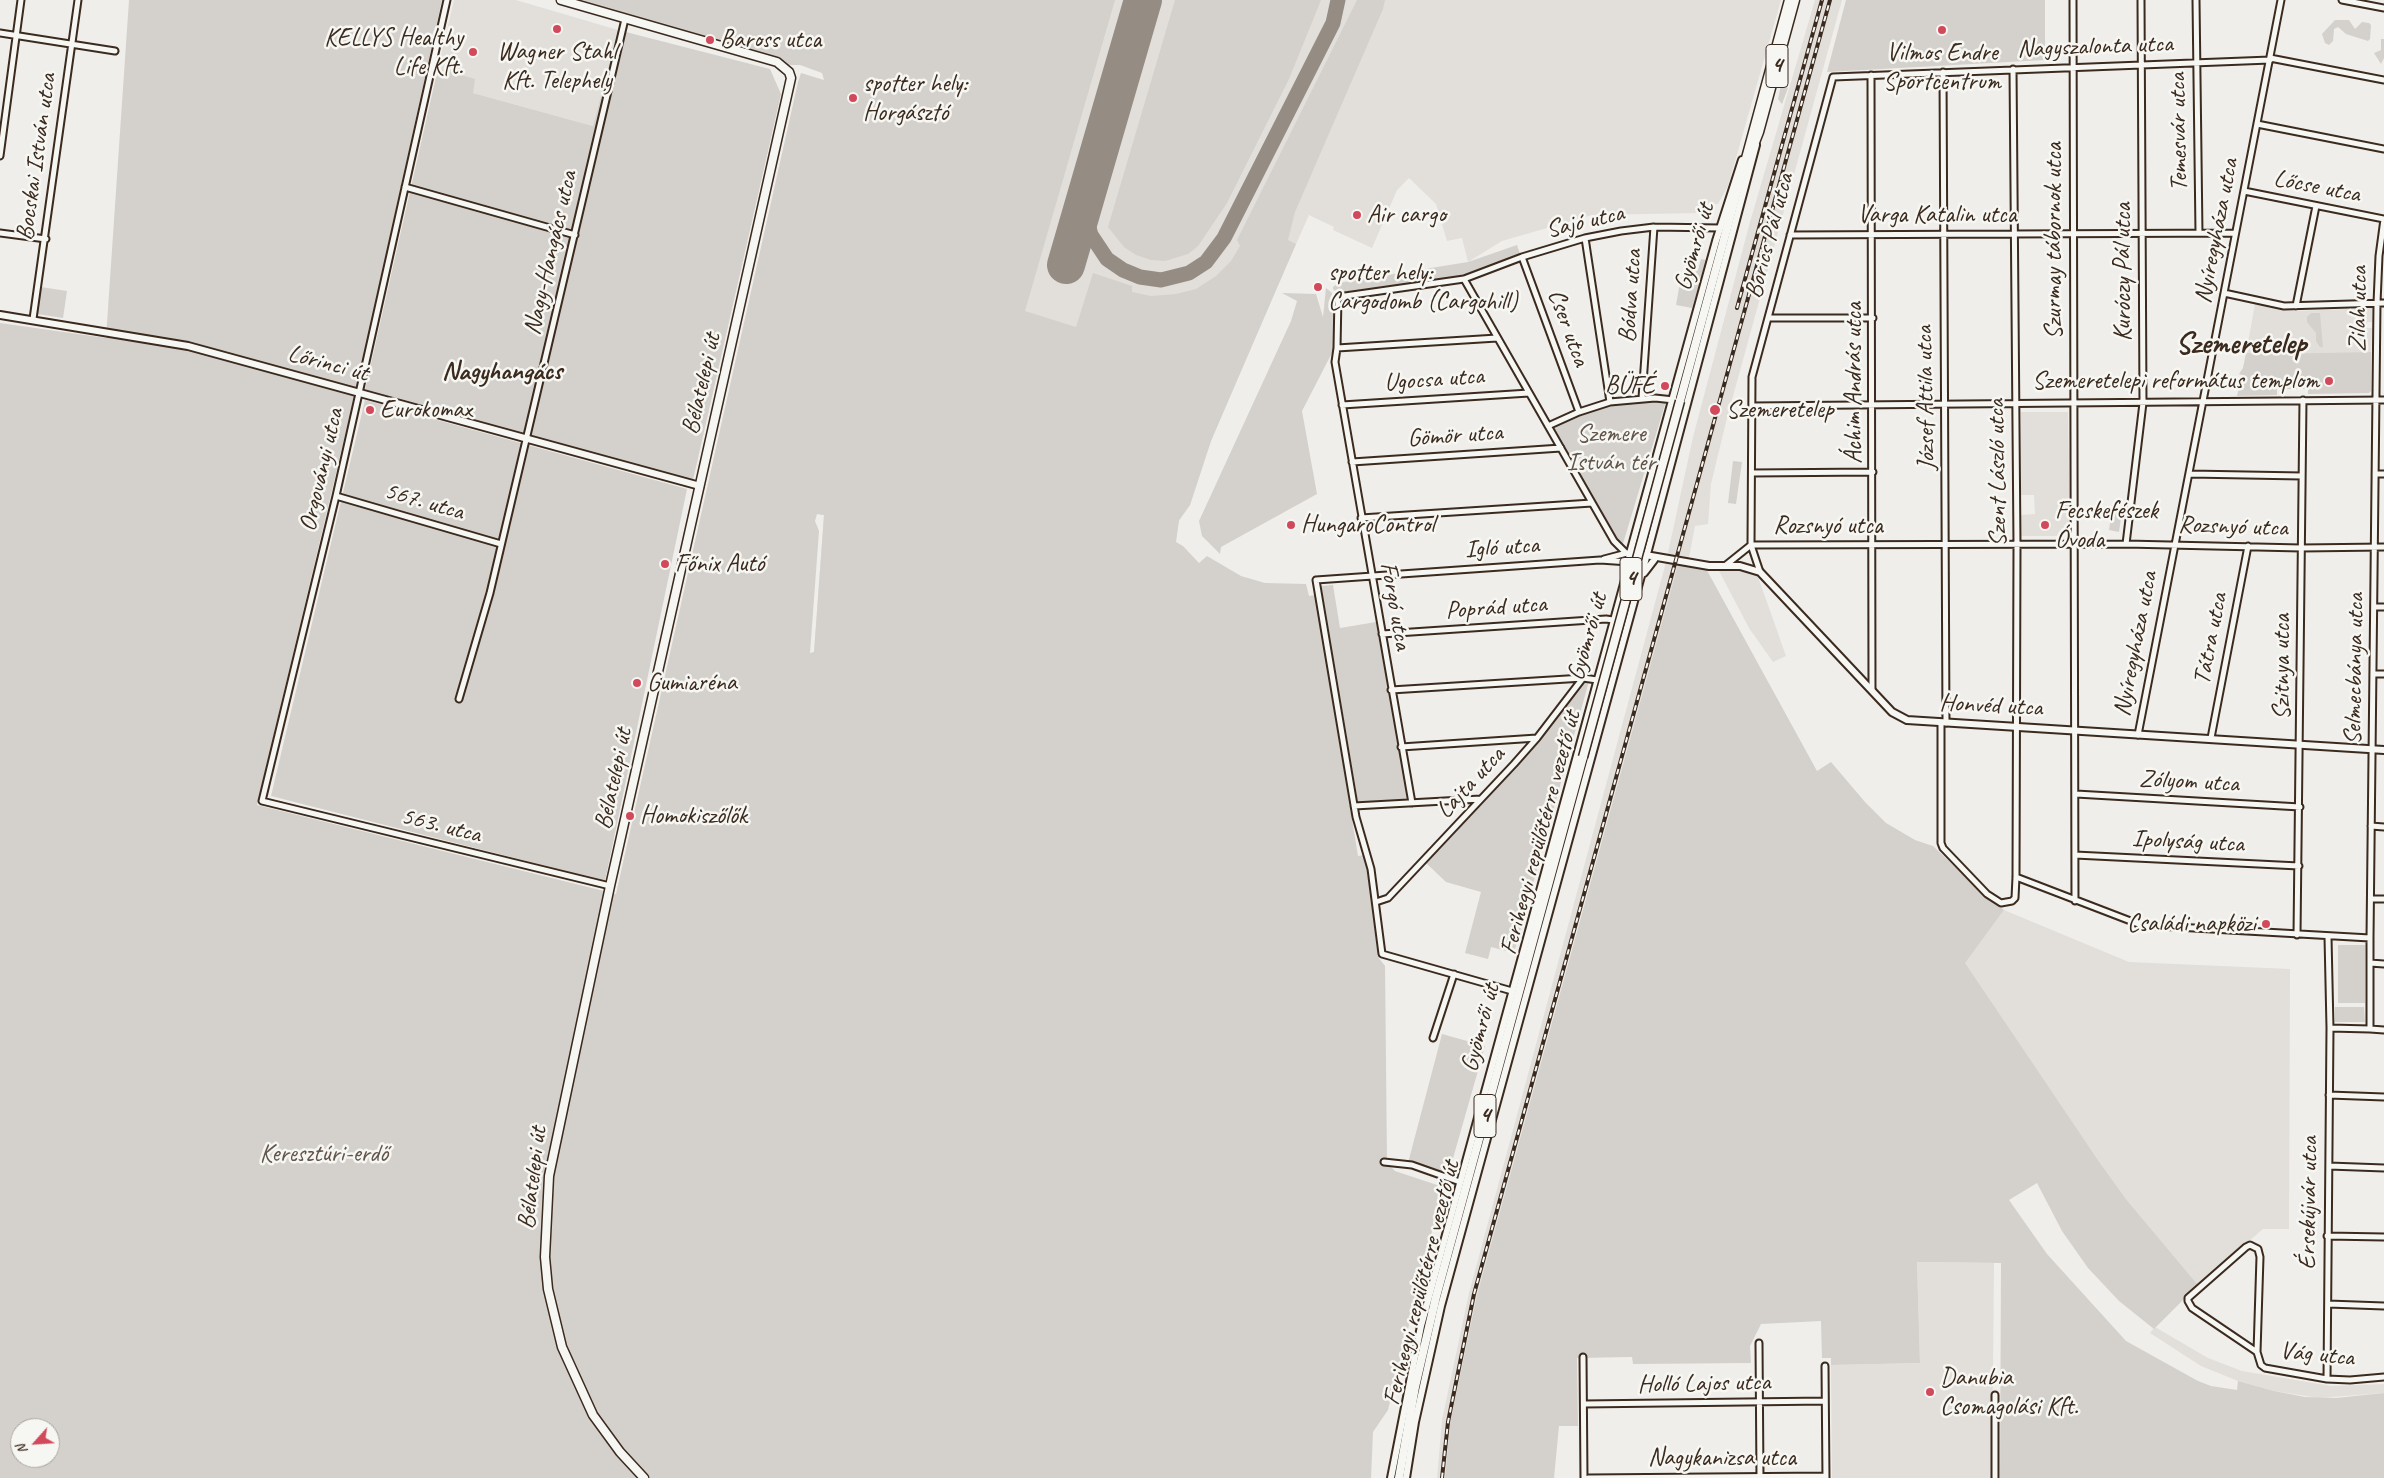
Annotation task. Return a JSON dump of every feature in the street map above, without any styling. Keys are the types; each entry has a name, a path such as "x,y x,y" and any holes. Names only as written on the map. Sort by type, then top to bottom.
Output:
{"main road":[{"path":"561,0 625,19"},
{"name":"Ferihegyi repülőtérre vezető út","path":"1756,131 1789,0"},
{"name":"Ferihegyi repülőtérre vezető út","path":"1399,1478 1413,1397 1436,1298 1583,757 1677,401 1795,0"},
{"name":"Bélatelepi út","path":"625,19 777,62 788,72 792,84 610,886 548,1176 545,1257 553,1315 569,1365 585,1401 605,1434 644,1478"}],"street":[{"path":"0,156 21,0"},
{"name":"Bocskai István utca","path":"33,320 46,239 78,0"},
{"name":"Orgoványi utca","path":"262,801 336,496 447,0"},
{"name":"Szurmay tábornok utca","path":"2073,0 2072,233 2076,902"},
{"name":"Kuróczy Pál utca","path":"2126,544 2142,403 2141,0"},
{"name":"Temesvár utca","path":"2196,0 2199,233"},
{"name":"Nyíregyháza utca","path":"2138,735 2281,0"},
{"path":"2342,0 2384,8"},
{"name":"Nagy-Hangács utca","path":"459,699 490,593 625,19"},
{"path":"0,33 115,51"},
{"name":"Nagyszalonta utca","path":"1833,77 2270,59 2384,80"},
{"name":"Szent László utca","path":"2013,69 2015,403 2018,544 2016,877"},
{"name":"József Attila utca","path":"1943,72 1946,544 1940,834 1943,848 1987,894 2001,903 2012,902 2015,898 2016,877"},
{"name":"Áchim András utca","path":"1872,75 1872,691"},
{"name":"Borics Pál utca","path":"1751,544 1752,377 1833,77"},
{"path":"2257,124 2384,149"},
{"name":"Gyömrői út","path":"1391,1478 1421,1326 1629,562 1628,553 1677,401 1720,228 1756,131"},
{"name":"Gyömrői út","path":"1406,1478 1415,1422 1441,1306 1648,554 1756,131"},
{"path":"406,187 575,235"},
{"name":"Lőcse utca","path":"2244,191 2384,219"},
{"path":"2296,306 2316,206"},
{"name":"Zilah utca","path":"2376,400 2378,256 2384,219"},
{"name":"Sajó utca","path":"1338,297 1464,279 1522,257 1585,238 1654,227 1720,228"},
{"name":"Bódva utca","path":"1642,398 1654,227"},
{"path":"0,233 46,239"},
{"name":"Varga Katalin utca","path":"1790,235 2235,233"},
{"path":"1585,238 1610,402"},
{"name":"Cser utca","path":"1522,257 1579,412"},
{"path":"1464,279 1614,541 1628,553 1648,554 1657,559 1702,565 1748,567 1760,572"},
{"path":"2224,293 2284,306 2384,303"},
{"name":"Forgó utca","path":"1338,297 1335,362 1412,803"},
{"name":"Lőrinci út","path":"0,315 188,346 700,486"},
{"path":"1768,318 1873,318"},
{"path":"1337,348 1497,338"},
{"path":"2376,350 2384,350"},
{"name":"Ugocsa utca","path":"1342,405 1529,393"},
{"path":"1548,426 1579,412 1610,402 1642,398 1677,401"},
{"name":"Szitnya utca","path":"2297,934 2300,807 2303,400"},
{"name":"Selmecbánya utca","path":"2370,1029 2376,400"},
{"path":"1752,406 2384,400"},
{"name":"Gömör utca","path":"1352,462 1561,448"},
{"path":"1752,473 1873,472"},
{"path":"2190,474 2302,476"},
{"path":"2375,474 2384,474"},
{"name":"567. utca","path":"336,496 501,544"},
{"path":"1361,518 1592,503"},
{"path":"1614,541 1616,559"},
{"path":"1650,544 1657,559"},
{"path":"1726,565 1751,544 1760,572"},
{"name":"Rozsnyó utca","path":"1751,544 2174,544 2301,548 2384,547"},
{"name":"Tátra utca","path":"2212,738 2248,546"},
{"name":"Igló utca","path":"1616,559 1628,553"},
{"name":"Igló utca","path":"1354,806 1316,580 1616,559 1629,562"},
{"path":"1629,562 1645,562 1657,559"},
{"path":"1640,581 1657,559"},
{"name":"Honvéd utca","path":"1760,572 1898,717 1915,722 2212,738 2384,750"},
{"path":"2375,607 2384,608"},
{"name":"Poprád utca","path":"1382,634 1613,620"},
{"path":"2374,674 2384,674"},
{"path":"1391,690 1583,678 1596,680"},
{"name":"Lajta utca","path":"1376,902 1388,898 1482,799 1537,738 1583,678"},
{"path":"1401,747 1537,738"},
{"name":"Zólyom utca","path":"2076,794 2300,807"},
{"path":"1482,799 1354,806 1368,855 1382,954 1512,991"},
{"name":"563. utca","path":"262,801 610,886"},
{"path":"2371,826 2384,827"},
{"name":"Ipolyság utca","path":"2075,855 2299,866"},
{"path":"2016,877 2076,902 2141,925 2370,938"},
{"path":"2371,898 2384,899"},
{"name":"Érsekújvár utca","path":"2327,1379 2330,1028 2328,937"},
{"path":"2370,964 2384,964"},
{"path":"1433,1038 1454,974"},
{"path":"2330,1028 2384,1030"},
{"path":"2329,1095 2384,1097"},
{"path":"1384,1162 1412,1165 1460,1182"},
{"path":"2329,1166 2384,1168"},
{"path":"2327,1236 2384,1237"},
{"path":"2250,1245 2258,1249 2260,1257 2257,1352 2192,1308 2188,1301 2188,1298 2250,1245"},
{"path":"2328,1304 2384,1306"},
{"path":"1759,1343 1760,1477"},
{"name":"Vág utca","path":"2257,1352 2261,1365 2265,1368 2327,1379 2350,1380 2384,1377"},
{"path":"1583,1357 1586,1478"},
{"path":"1825,1366 1826,1477"},
{"path":"1995,1395 1995,1478"},
{"name":"Holló Lajos utca","path":"1584,1404 1825,1401"},
{"name":"Nagykanizsa utca","path":"1586,1478 1826,1477"}],"shaded area":[{"path":"454,0 516,0 618,30 593,126 473,93 438,68"},
{"path":"885,0 1781,0 1728,186 1718,204 1712,204 1700,213 1592,215 1502,241 1468,262 1462,238 1447,241 1436,204 1409,178 1397,190 1372,248 1333,230 1334,227 1309,215 1211,441 1190,505 1179,521 1145,725 814,653 824,515 817,514"},
{"path":"1815,0 1842,0 1727,418 1711,484 1708,524 1695,526 1688,563 1679,562 1577,928 1477,1295 1450,1423 1445,1478 1437,1478 1442,1420 1469,1293 1666,562 1693,437 1750,222"},
{"path":"2255,304 2297,311 2372,308 2372,322 2367,322 2367,328 2372,328 2371,352 2307,355 2246,353"},
{"path":"2021,412 2068,412 2070,536 2021,536 2021,515 2035,514 2034,495 2021,495"},
{"path":"1718,569 1738,569 1757,574 1786,656 1773,662 1749,628"},
{"path":"2004,910 2129,962 2290,969 2289,1229 2263,1229 2198,1285 2126,1199 1964,963"},
{"path":"1917,1262 1994,1263 1992,1478 1832,1478 1831,1365 1920,1363"},
{"path":"2155,1327 2208,1358 2242,1371 2331,1386 2384,1384 2384,1393 2319,1398 2274,1391 2238,1381 2201,1366 2150,1333"}],"green space":[{"name":"Keresztúri-erdő","path":"129,0 442,0 358,381 257,805 616,894 798,82 801,73 824,80 822,73 800,65 788,65 779,57 574,0 1115,0 1025,311 1076,327 1093,273 1132,286 1132,292 1151,296 1176,294 1196,289 1216,276 1231,261 1240,246 1237,240 1357,0 1385,0 1383,9 1295,212 1288,240 1296,244 1211,441 1190,505 1179,520 1176,542 1183,546 1199,563 1207,556 1241,576 1265,583 1306,584 1309,596 1315,595 1358,856 1365,855 1378,957 1385,966 1387,1163 1395,1171 1443,1187 1388,1410 1373,1432 1371,1478 0,1478 0,323 106,338","holes":["817,514 824,515 814,652 810,653 819,531 815,521"]},
{"path":"1175,0 1321,0 1289,79 1227,203 1198,246 1188,254 1165,261 1151,260 1136,255 1124,247 1108,227"},
{"name":"Vilmos Endre Sportcentrum","path":"1846,0 2045,0 2045,60 1827,72"},
{"path":"2335,20 2349,20 2355,29 2362,22 2369,23 2371,25 2370,39 2368,41 2346,34 2338,27 2334,29 2333,41 2329,45 2325,43 2322,34"},
{"path":"618,30 770,69 781,94 693,480 365,390 438,68 475,79 473,93 593,126"},
{"path":"2381,39 2384,39 2384,58 2381,64 2374,53 2381,50"},
{"path":"1781,85 1788,88 1782,104 1778,99"},
{"path":"1517,245 1520,254 1462,277 1338,294 1333,289 1338,283 1468,262"},
{"path":"1701,259 1707,260 1692,308 1676,305 1680,282 1698,270"},
{"path":"41,287 67,291 63,318 37,314"},
{"path":"1326,288 1332,293 1334,300 1334,349 1302,411 1317,494 1221,547 1220,554 1202,536 1199,521 1291,321 1297,301 1282,293 1316,294 1323,317"},
{"path":"2311,313 2320,313 2323,347 2320,347 2316,341 2316,333 2307,322 2307,317"},
{"path":"2270,348 2272,354 2371,352 2371,391 2369,393 2308,394 2308,389 2277,389 2277,395 2237,396 2242,375 2239,374 2243,368 2246,353 2259,353"},
{"path":"365,400 687,489 605,881 271,796"},
{"name":"Szemere István tér","path":"1642,401 1666,401 1622,547 1552,426 1611,406"},
{"path":"1733,461 1742,462 1736,504 1728,503"},
{"path":"2112,510 2122,511 2119,532 2109,530"},
{"path":"1679,561 1704,565 1817,771 1831,762 1865,802 1886,823 1915,840 1933,846 1988,898 2004,910 1965,963 2126,1199 2198,1285 2154,1329 2119,1301 2088,1268 2062,1231 2037,1183 2009,1200 2047,1254 2126,1341 2198,1381 2211,1386 2237,1390 2238,1381 2305,1397 2336,1398 2384,1393 2384,1478 2000,1478 2001,1263 1917,1262 1920,1363 1831,1365 1831,1358 1822,1358 1821,1321 1761,1324 1750,1346 1751,1363 1633,1364 1632,1357 1577,1358 1578,1426 1559,1426 1554,1478 1445,1478 1450,1423 1477,1295"},
{"path":"1333,585 1340,628 1376,622 1408,800 1358,803 1321,586"},
{"path":"1589,681 1514,953 1491,947 1488,959 1465,953 1481,892 1446,882 1426,863 1531,749 1585,682"},
{"path":"2338,945 2365,945 2365,1003 2338,1003"},
{"path":"2335,1007 2364,1007 2365,1022 2335,1022"},
{"path":"1442,1034 1485,1046 1448,1176 1408,1163"}],"taxiway":[{"path":"1088,187 1086,217 1091,235 1107,259 1123,270 1140,277 1161,280 1189,273 1206,262 1224,238 1333,23 1338,0"}],"runway":[{"path":"1066,265 1143,0"}],"railway":[{"path":"1737,308 1822,0"},
{"path":"1442,1478 1448,1422 1474,1294 1830,0"}],"place":[{"name":"Wagner Stahl Kft. Telephely","path":"557,29"},
{"name":"Vilmos Endre Sportcentrum","path":"1942,30"},
{"name":"Baross utca","path":"710,40"},
{"name":"KELLYS Healthy Life Kft.","path":"473,52"},
{"name":"spotter hely: Horgásztó","path":"853,98"},
{"name":"Air cargo","path":"1357,215"},
{"name":"spotter hely: Cargodomb (Cargohill)","path":"1318,287"},
{"name":"Szemeretelepi református templom","path":"2329,381"},
{"name":"BÜFÉ","path":"1665,386"},
{"name":"Eurokomax","path":"370,410"},
{"name":"Szemeretelep","path":"1715,410"},
{"name":"HungaroControl","path":"1291,525"},
{"name":"Fecskefészek Óvoda","path":"2045,525"},
{"name":"Főnix Autó","path":"665,564"},
{"name":"Gumiaréna","path":"637,683"},
{"name":"Homokiszőlők","path":"630,816"},
{"name":"Családi napközi","path":"2266,924"},
{"name":"Danubia Csomagolási Kft.","path":"1930,1392"}],"district":[{"name":"Szemeretelep","path":"2241,345"},
{"name":"Nagyhangács","path":"502,372"}]}
